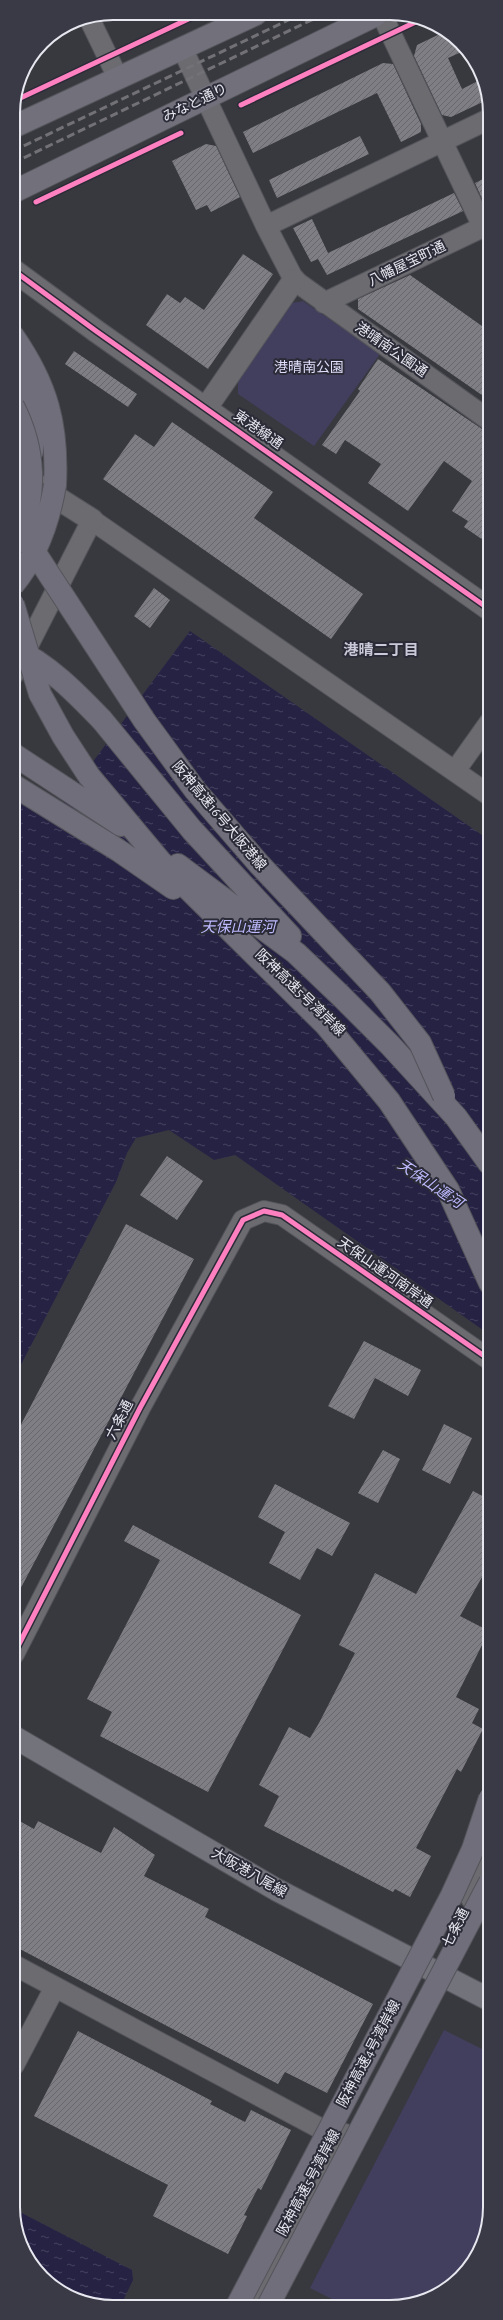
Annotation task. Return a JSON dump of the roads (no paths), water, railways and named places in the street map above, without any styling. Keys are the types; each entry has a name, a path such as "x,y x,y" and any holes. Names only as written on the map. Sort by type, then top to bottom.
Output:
{"highway":[{"path":"20,124 118,78 183,50 244,20"},
{"name":"みなと通り","path":"20,189 366,20"},
{"path":"20,346 30,360 47,399 54,434 56,462 54,492 46,522 33,554 20,574"},
{"path":"20,382 26,394 33,435 31,473 26,517 20,529"},
{"path":"20,422 26,436 31,456"},
{"name":"阪神高速16号大阪港線","path":"20,530 144,720 173,761 195,790 259,864 380,992 420,1043 444,1096"},
{"path":"20,627 40,694"},
{"path":"20,651 28,655 78,694 128,750 192,830 230,872 365,1016 444,1096 483,1158"},
{"path":"20,655 63,736 89,776 123,818 186,888 326,1025 389,1101 448,1190 483,1268"},
{"name":"阪神高速5号湾岸線","path":"20,759 159,851 296,953 395,1051 456,1117 483,1154"},
{"name":"阪神高速5号湾岸線","path":"20,789 118,850 172,887 258,952 331,1020 364,1057 425,1139 455,1187 483,1247"},
{"name":"阪神高速4号湾岸線","path":"240,2300 452,1895 473,1849 483,1819"},
{"name":"阪神高速5号湾岸線","path":"248,2300 460,1897 483,1841"},
{"name":"阪神高速5号湾岸線","path":"271,2300 483,1895"},
{"path":"276,2300 483,1903"}],"main road":[{"name":"大阪港八尾線","path":"20,1741 276,1890 483,1996"}],"street":[{"path":"384,20 442,142 483,220"},
{"path":"91,23 118,78"},
{"path":"183,50 266,226 294,280 206,408"},
{"path":"266,226 483,122"},
{"name":"八幡屋宝町通","path":"324,303 483,230"},
{"name":"東港線通","path":"20,275 96,331 483,605"},
{"name":"港晴南公園通","path":"294,280 324,303 483,414"},
{"path":"20,474 92,520 483,791"},
{"path":"20,661 92,520"},
{"path":"455,771 483,731"},
{"name":"天保山運河南岸通","path":"264,1211 282,1215 483,1355"},
{"name":"六条通","path":"20,1642 140,1408 243,1220 264,1211"},
{"name":"七条通","path":"258,2300 483,1878"},
{"path":"20,1968 342,2140"},
{"path":"20,2054 55,1987"}],"water":[{"name":"天保山運河","path":"190,631 483,836 483,1330 235,1155 214,1160 169,1130 136,1138 127,1153 116,1182 20,1366 20,776 63,802"},
{"path":"20,2212 132,2270 133,2280 123,2300 107,2300 83,2295 61,2284 47,2273 32,2254 25,2237"}],"railway":[{"path":"20,148 288,20"},
{"path":"20,160 311,20"}],"district":[{"name":"港晴二丁目","path":"381,650"}],"park label":[{"name":"港晴南公園","path":"309,368"}]}
